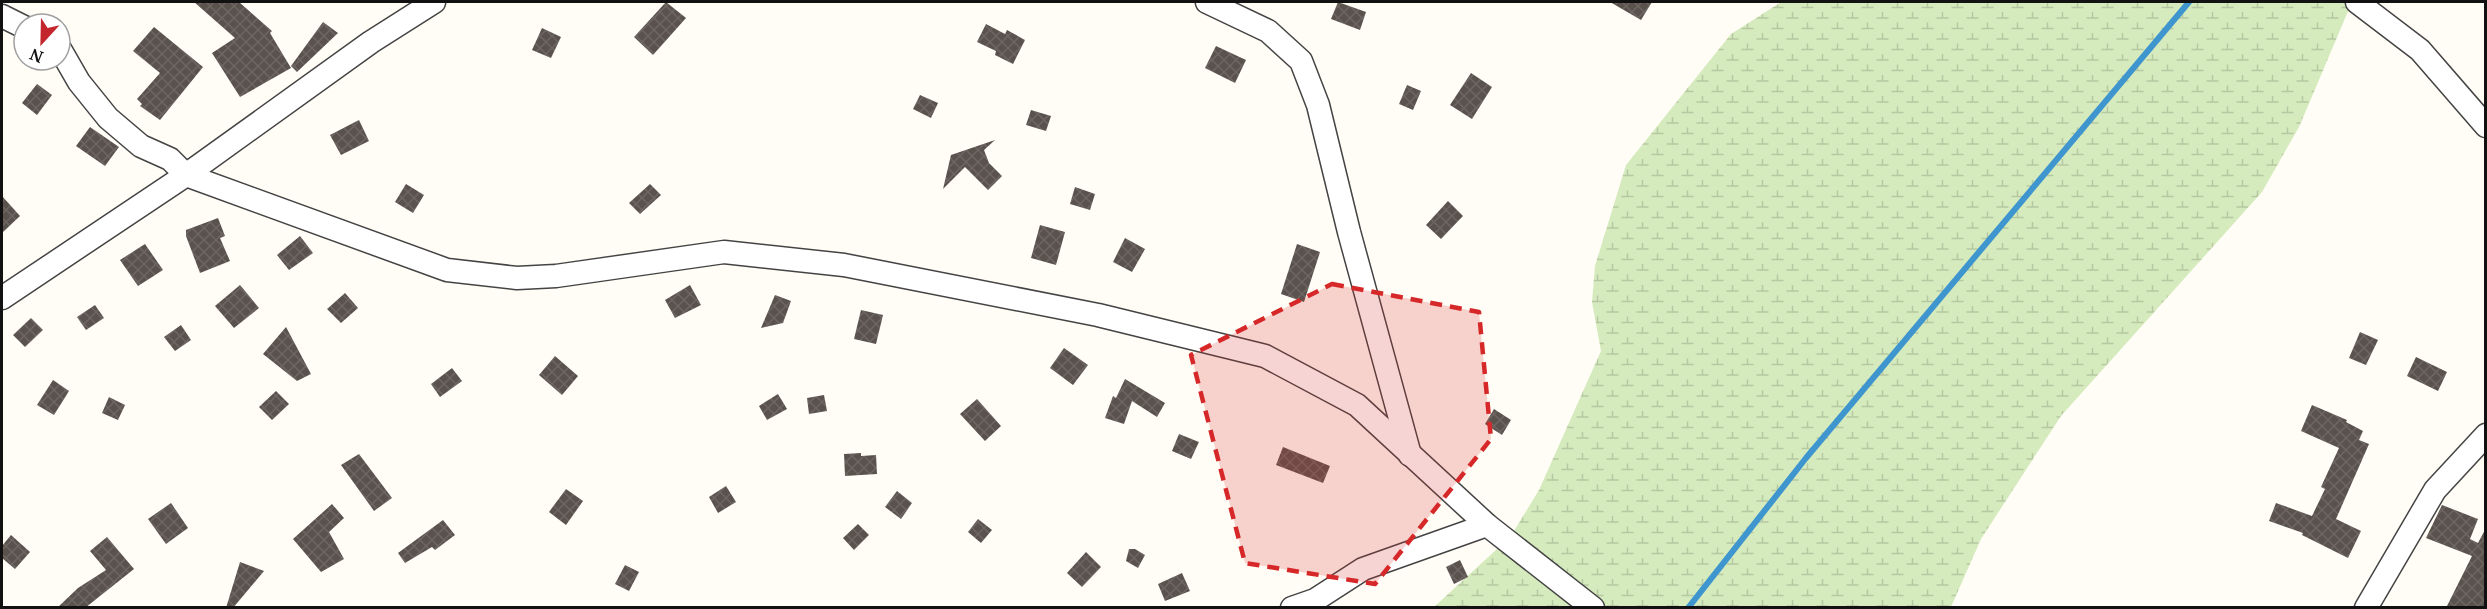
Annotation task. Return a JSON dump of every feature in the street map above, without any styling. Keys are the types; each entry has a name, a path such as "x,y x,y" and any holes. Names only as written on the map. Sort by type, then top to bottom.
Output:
{"street":[{"path":"2,298 186,175 370,42 434,2"},
{"path":"1207,2 1268,31 1301,61 1318,105 1349,232 1411,456"},
{"path":"2357,2 2420,50 2486,126"},
{"path":"72,69 108,118 141,146 170,159 186,175 447,270 517,278 556,276 724,252 844,265 1098,315 1265,356 1357,405 1487,525 1593,608"},
{"path":"2366,608 2435,490 2486,435"},
{"path":"1292,608 1315,600 1363,569 1487,525"}],"highlighted area":[{"path":"1332,284 1479,312 1491,439 1375,584 1245,563 1191,355"}],"green space":[{"path":"1781,2 2352,2 2299,127 2262,192 2061,416 1981,539 1951,607 1433,608 1511,536 1539,490 1601,351 1592,302 1595,266 1626,165 1731,34"}],"building":[{"path":"194,2 239,2 272,31 270,33 291,68 240,97 212,53 235,38"},
{"path":"666,2 686,18 653,55 634,37"},
{"path":"1338,2 1366,12 1360,30 1331,19"},
{"path":"1610,2 1652,2 1641,20"},
{"path":"323,22 338,33 297,72 291,66"},
{"path":"986,24 1005,34 1007,30 1025,40 1013,64 995,55 996,51 977,42"},
{"path":"154,27 203,67 160,120 140,106 142,104 137,99 160,73 133,51"},
{"path":"542,28 561,37 551,58 532,50"},
{"path":"1216,46 1246,60 1235,83 1205,68"},
{"path":"1471,73 1492,87 1472,119 1450,105"},
{"path":"37,84 52,95 37,115 22,103"},
{"path":"1407,85 1421,91 1413,110 1399,104"},
{"path":"920,95 938,103 931,118 913,109"},
{"path":"1031,110 1051,116 1046,131 1026,125"},
{"path":"359,120 369,141 341,155 330,135"},
{"path":"90,127 119,147 105,166 76,146"},
{"path":"995,140 984,150 989,163 1002,176 988,190 965,167 943,189 951,155"},
{"path":"406,184 424,195 413,213 395,202"},
{"path":"650,184 661,195 640,214 629,203"},
{"path":"1075,187 1095,194 1090,210 1070,204"},
{"path":"2,196 20,216 2,233"},
{"path":"1448,201 1463,216 1441,239 1426,225"},
{"path":"218,218 225,236 220,238 230,261 200,273 186,236 186,230"},
{"path":"1040,225 1065,232 1056,265 1031,258"},
{"path":"300,236 313,253 289,270 277,255"},
{"path":"1125,238 1145,249 1132,272 1113,262"},
{"path":"145,244 163,270 138,286 120,260"},
{"path":"1297,244 1320,252 1304,302 1281,294"},
{"path":"240,285 259,308 234,328 215,306"},
{"path":"690,285 701,305 675,318 665,300"},
{"path":"345,293 358,308 341,323 327,309"},
{"path":"775,295 791,301 783,323 761,328"},
{"path":"95,305 104,318 86,330 77,317"},
{"path":"861,310 883,315 876,344 854,339"},
{"path":"31,318 43,330 25,347 13,335"},
{"path":"181,325 191,340 175,351 164,337"},
{"path":"286,327 311,374 297,381 263,354"},
{"path":"2360,332 2378,340 2366,365 2349,358"},
{"path":"1064,348 1088,365 1073,385 1050,368"},
{"path":"555,356 578,376 562,395 539,375"},
{"path":"2416,357 2447,372 2438,391 2407,376"},
{"path":"452,368 462,381 440,397 431,384"},
{"path":"1125,379 1165,403 1157,417 1132,401 1124,424 1105,418 1113,396 1116,398"},
{"path":"53,380 69,391 54,415 37,405"},
{"path":"276,391 289,404 272,420 259,407"},
{"path":"778,394 787,409 767,420 759,406"},
{"path":"824,395 827,411 809,414 807,398"},
{"path":"109,397 125,405 118,420 102,413"},
{"path":"977,399 1001,426 985,441 960,414"},
{"path":"2312,405 2347,420 2346,422 2363,431 2359,440 2369,444 2336,519 2361,531 2348,558 2302,535 2303,533 2269,521 2276,503 2312,516 2325,489 2321,487 2339,448 2301,431"},
{"path":"1494,409 1511,420 1502,435 1485,424"},
{"path":"1179,434 1199,442 1191,459 1172,451"},
{"path":"1283,447 1330,466 1323,483 1276,465"},
{"path":"861,453 861,456 876,455 877,474 845,476 844,454"},
{"path":"359,454 392,498 374,511 341,465"},
{"path":"726,486 736,502 718,513 709,497"},
{"path":"566,489 583,501 566,525 549,512"},
{"path":"897,491 912,503 901,519 885,507"},
{"path":"171,503 188,528 166,544 148,519"},
{"path":"332,504 344,518 329,532 344,559 321,572 293,539"},
{"path":"2442,505 2478,519 2470,539 2478,543 2486,528 2486,608 2446,608 2472,556 2426,538"},
{"path":"978,519 992,530 981,543 968,532"},
{"path":"443,520 455,535 435,550 432,547 405,563 398,553"},
{"path":"858,524 869,535 854,550 843,538"},
{"path":"11,535 30,552 15,569 2,558 2,546"},
{"path":"107,537 134,569 85,608 57,608 78,588 106,570 90,551"},
{"path":"1129,549 1135,549 1145,555 1138,568 1126,561"},
{"path":"1086,552 1101,567 1082,587 1067,573"},
{"path":"1460,560 1468,577 1454,584 1446,567"},
{"path":"240,562 264,571 233,608 226,608"},
{"path":"625,565 639,572 629,591 615,584"},
{"path":"1182,573 1190,591 1165,601 1158,584"}],"waterway":[{"path":"1688,608 1806,458 2189,2"}]}
